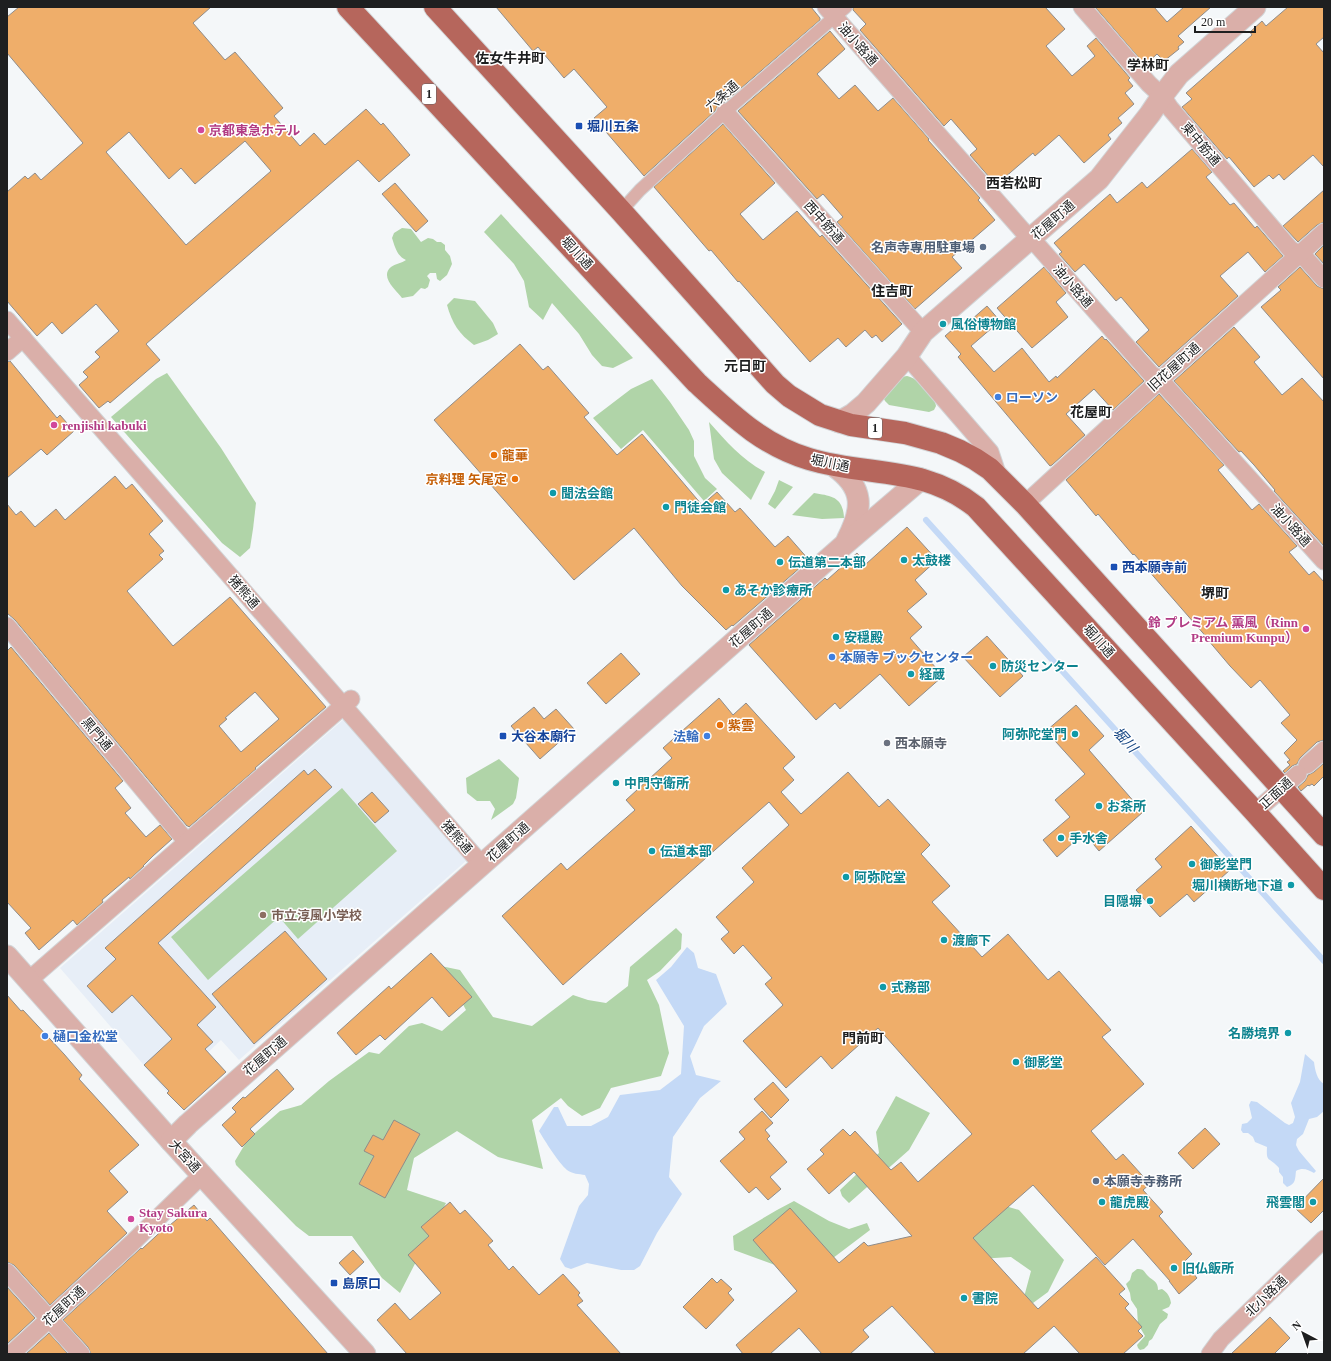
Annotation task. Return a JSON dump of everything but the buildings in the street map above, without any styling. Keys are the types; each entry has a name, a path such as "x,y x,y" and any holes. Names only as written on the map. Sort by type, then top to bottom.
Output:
{"highway":[{"name":"堀川通","path":"348,7 697,383 741,423 760,437 799,456 834,466 899,474 921,479 951,490 976,507 1324,889"},
{"name":"1","path":"435,7 621,211 775,384 789,396 810,410 839,422 905,433 941,443 975,459 998,476 1324,835"}],"street":[{"name":"東中筋通","path":"1082,7 1149,84 1162,96 1170,108 1290,249 1306,259 1324,279"},
{"name":"花屋町通","path":"839,422 853,414 866,403 907,356 923,332 1100,179 1179,74 1255,7"},
{"name":"六条通","path":"621,211 640,190 836,10"},
{"name":"油小路通","path":"836,10 1031,239 1151,374 1160,380 1324,561"},
{"name":"西中筋通","path":"725,112 923,332"},
{"name":"旧花屋町通","path":"1025,504 1324,232"},
{"name":"猪熊通","path":"7,320 347,702 482,865"},
{"path":"7,352 23,338"},
{"path":"907,356 990,452 998,476"},
{"name":"花屋町通","path":"834,466 843,472 850,480 855,490 860,507 855,525 845,544"},
{"name":"花屋町通","path":"171,1141 188,1124 845,544 921,479"},
{"name":"黒門通","path":"7,626 187,842"},
{"path":"29,980 347,702"},
{"name":"正面通","path":"1255,812 1324,750"},
{"name":"大宮通","path":"7,956 171,1141 365,1354"},
{"name":"花屋町通","path":"11,1354 137,1238 202,1174"},
{"name":"北小路通","path":"1210,1354 1221,1339 1324,1239"},
{"path":"7,1272 81,1354"}],"shaded area":[{"name":"市立淳風小学校","path":"344,719 466,861 239,1060 221,1040 167,1092 60,968"}],"green space":[{"path":"501,214 633,358 613,368 602,366 592,355 579,334 552,303 543,320 529,307 524,281 514,264 484,232"},
{"path":"402,228 411,229 421,242 428,238 441,242 445,245 445,250 450,256 452,264 447,275 440,281 437,279 436,273 430,273 427,276 430,280 428,287 425,289 421,288 413,296 402,298 390,284 387,275 391,267 406,260 398,254 392,238 394,233"},
{"path":"454,298 475,301 493,323 498,334 488,340 474,345 469,341 457,328 449,311 447,305"},
{"path":"167,373 221,448 256,503 250,548 240,557 222,543 111,417 156,379"},
{"path":"907,376 915,380 929,393 935,402 936,406 934,410 929,412 889,405 885,401 883,397 901,377"},
{"path":"652,379 689,430 694,441 694,456 705,478 717,489 704,501 643,430 621,449 593,418 631,389"},
{"path":"709,422 741,456 765,472 751,500 722,473 714,459"},
{"path":"779,480 793,487 775,509 768,504"},
{"path":"814,493 826,495 839,502 844,518 822,519 792,515"},
{"path":"499,759 519,778 516,798 513,804 491,820 495,809 490,801 477,801 467,793 466,778"},
{"path":"342,788 397,851 298,939 279,917 208,980 171,937"},
{"path":"676,928 682,934 681,949 660,971 647,980 659,1005 669,1053 661,1076 611,1088 600,1108 582,1116 568,1106 561,1098 532,1120 543,1169 498,1157 457,1131 414,1158 407,1190 446,1203 400,1293 382,1278 352,1236 309,1236 296,1226 236,1165 235,1161 248,1139 280,1111 301,1105 329,1081 369,1052 379,1054 409,1026 422,1023 442,1031 466,1010 459,997 436,965 460,970 493,1017 532,1026 573,995 588,1000 606,1003 628,986 630,967"},
{"path":"896,1096 930,1113 909,1150 849,1203 842,1196 840,1190 879,1153 876,1132"},
{"path":"985,1200 1019,1210 1064,1260 1048,1292 1033,1303 1024,1297 1031,1271 1011,1257 978,1259 962,1223"},
{"path":"794,1201 829,1221 849,1229 867,1223 870,1230 808,1277 734,1250 733,1236"},
{"path":"1137,1269 1143,1270 1155,1282 1158,1290 1162,1289 1166,1292 1171,1303 1169,1307 1162,1310 1168,1314 1167,1318 1160,1324 1148,1345 1144,1349 1140,1350 1137,1345 1145,1336 1138,1324 1137,1309 1131,1300 1126,1284 1130,1280 1132,1273"}],"water":[{"path":"687,947 694,953 698,968 716,974 727,1004 704,1026 690,1056 696,1075 721,1081 700,1098 673,1137 669,1177 682,1194 657,1233 640,1266 634,1270 621,1270 587,1263 571,1269 565,1267 560,1259 579,1206 588,1195 589,1184 585,1175 571,1172 563,1166 539,1131 554,1107 558,1107 567,1126 591,1126 608,1117 620,1095 660,1090 681,1074 684,1026 656,980 671,967"},
{"path":"1305,1054 1314,1062 1318,1077 1324,1084 1324,1111 1317,1117 1309,1119 1303,1134 1297,1139 1296,1145 1299,1151 1316,1171 1314,1173 1303,1169 1296,1171 1294,1183 1287,1187 1283,1183 1283,1177 1279,1172 1279,1168 1267,1156 1267,1147 1255,1142 1253,1137 1248,1133 1243,1133 1241,1130 1242,1124 1247,1123 1252,1118 1249,1105 1251,1101 1257,1102 1285,1123 1289,1125 1293,1123 1295,1117 1291,1103 1300,1082"}],"waterway":[{"name":"堀川","path":"926,520 1324,961"}],"place":[{"name":"堀川五条","path":"579,126"},
{"name":"京都東急ホテル","path":"201,130"},
{"name":"名声寺専用駐車場","path":"983,247"},
{"name":"風俗博物館","path":"943,324"},
{"name":"ローソン","path":"998,397"},
{"name":"renjishi kabuki","path":"54,425"},
{"name":"龍華","path":"494,455"},
{"name":"京料理 矢尾定","path":"515,479"},
{"name":"聞法会館","path":"553,493"},
{"name":"門徒会館","path":"666,507"},
{"name":"太鼓楼","path":"904,560"},
{"name":"伝道第二本部","path":"780,562"},
{"name":"西本願寺前","path":"1114,567"},
{"name":"あそか診療所","path":"726,590"},
{"name":"鈴 プレミアム 薫風（Rinn Premium Kunpu）","path":"1306,629"},
{"name":"安穏殿","path":"836,637"},
{"name":"本願寺 ブックセンター","path":"832,657"},
{"name":"防災センター","path":"993,666"},
{"name":"経蔵","path":"911,674"},
{"name":"紫雲","path":"720,725"},
{"name":"阿弥陀堂門","path":"1075,734"},
{"name":"大谷本廟行","path":"503,736"},
{"name":"法輪","path":"707,736"},
{"name":"西本願寺","path":"887,743"},
{"name":"中門守衛所","path":"616,783"},
{"name":"お茶所","path":"1099,806"},
{"name":"手水舎","path":"1061,838"},
{"name":"伝道本部","path":"652,851"},
{"name":"御影堂門","path":"1192,864"},
{"name":"阿弥陀堂","path":"846,877"},
{"name":"堀川横断地下道","path":"1291,885"},
{"name":"目隠塀","path":"1150,901"},
{"name":"市立淳風小学校","path":"263,915"},
{"name":"渡廊下","path":"944,940"},
{"name":"式務部","path":"883,987"},
{"name":"名勝境界","path":"1288,1033"},
{"name":"樋口金松堂","path":"45,1036"},
{"name":"御影堂","path":"1016,1062"},
{"name":"本願寺寺務所","path":"1096,1181"},
{"name":"龍虎殿","path":"1102,1202"},
{"name":"飛雲閣","path":"1313,1202"},
{"name":"Stay Sakura Kyoto","path":"131,1219"},
{"name":"旧仏飯所","path":"1174,1268"},
{"name":"島原口","path":"334,1283"},
{"name":"書院","path":"964,1298"}],"district":[{"name":"佐女牛井町","path":"510,58"},
{"name":"学林町","path":"1148,65"},
{"name":"西若松町","path":"1014,183"},
{"name":"住吉町","path":"892,291"},
{"name":"元日町","path":"745,366"},
{"name":"花屋町","path":"1091,412"},
{"name":"堺町","path":"1215,593"},
{"name":"門前町","path":"863,1038"}]}
